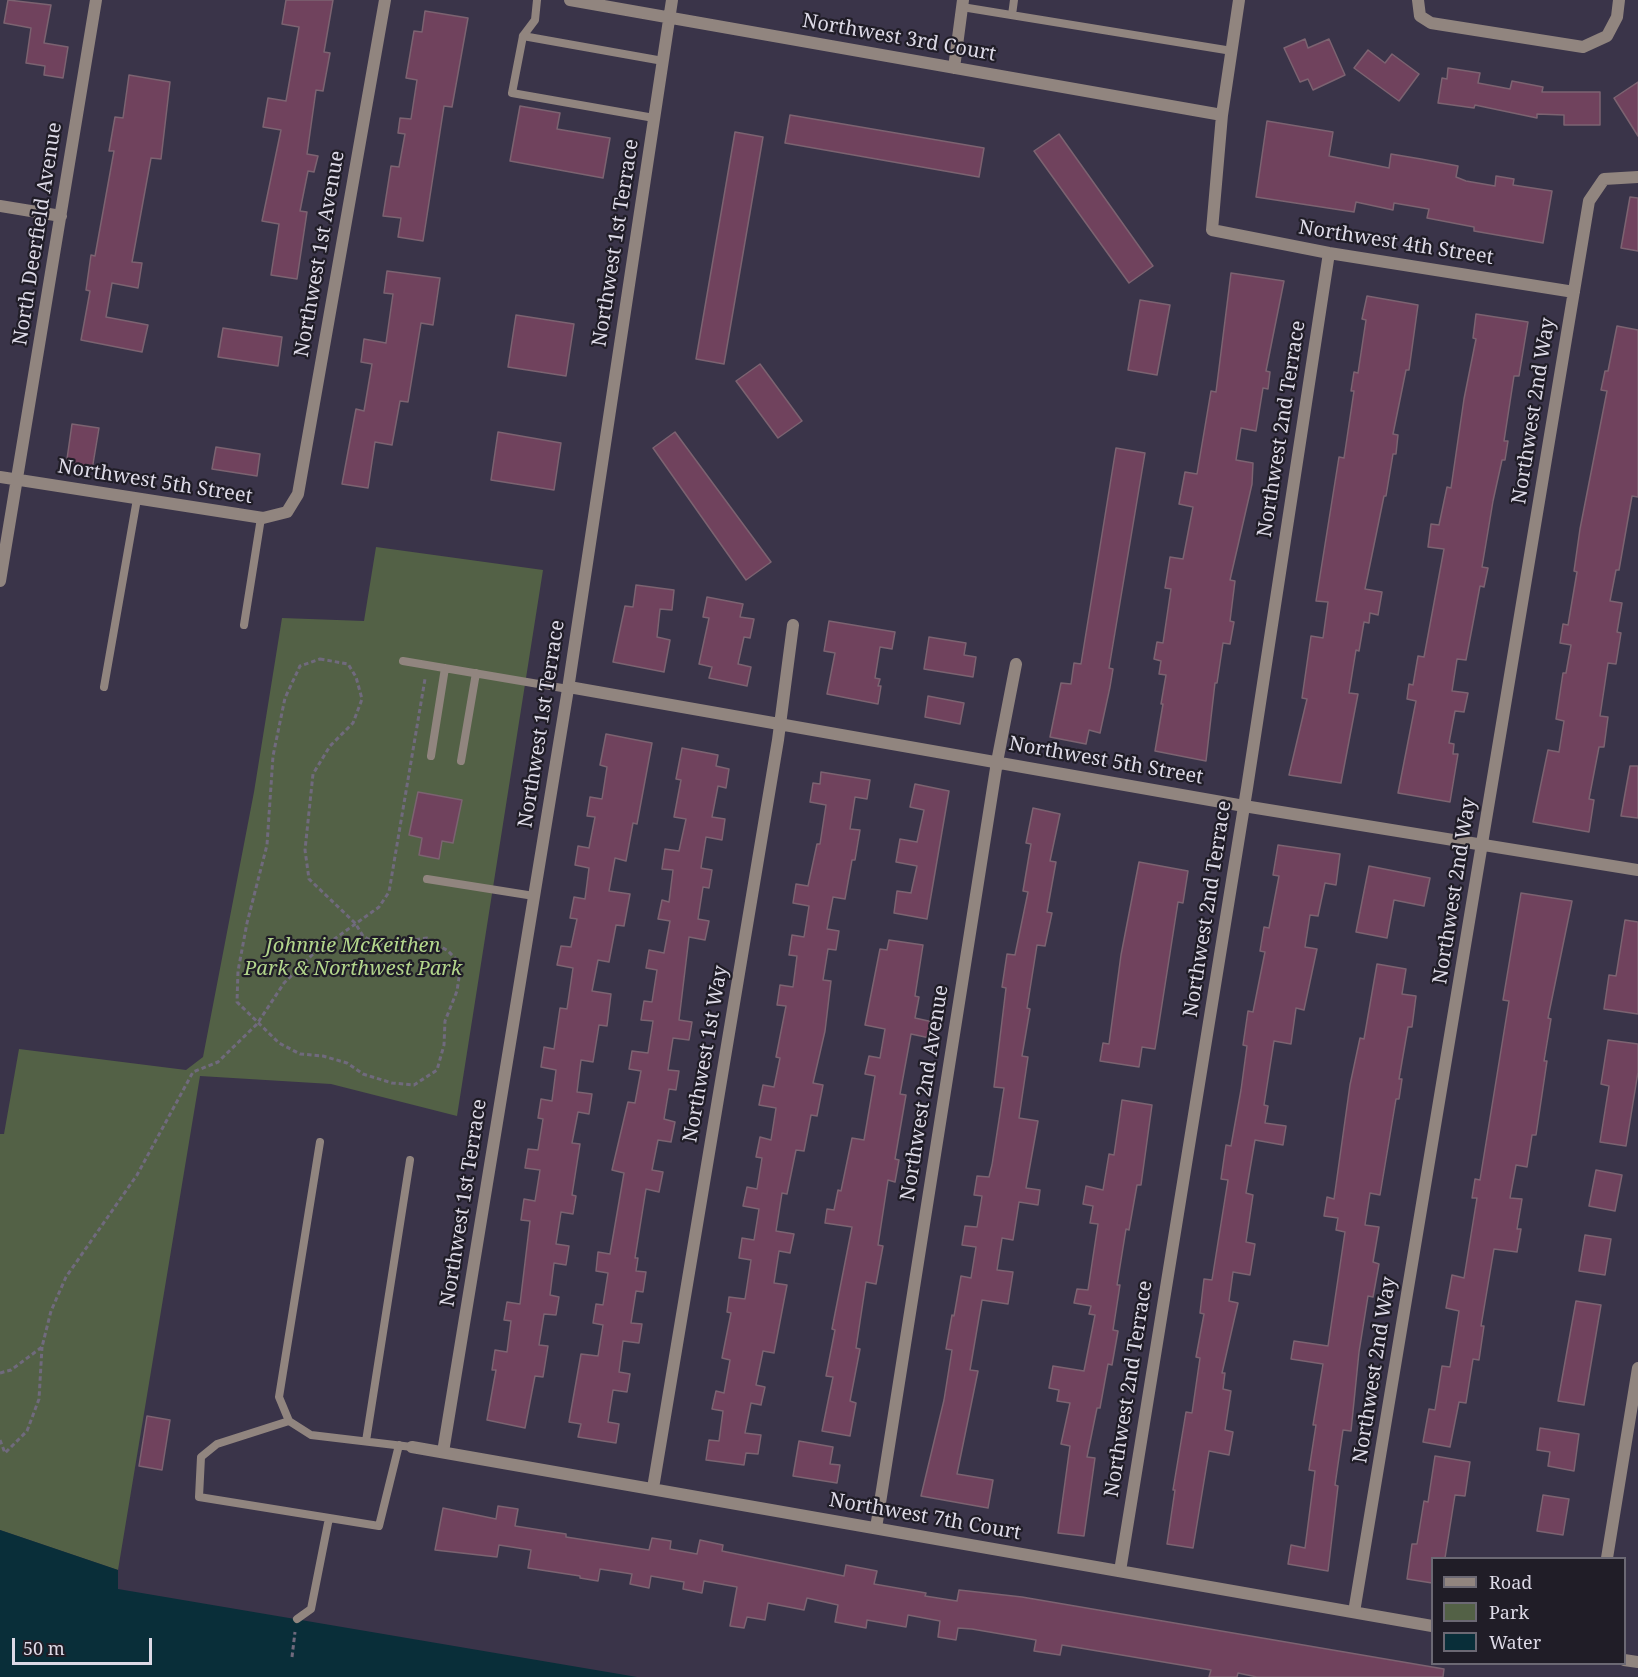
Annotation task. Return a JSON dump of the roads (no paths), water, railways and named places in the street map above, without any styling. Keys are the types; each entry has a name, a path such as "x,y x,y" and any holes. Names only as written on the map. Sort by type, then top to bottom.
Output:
{"street":[{"name":"North Deerfield Avenue","path":"0,581 96,0"},
{"name":"Northwest 1st Avenue","path":"287,512 298,494 385,0"},
{"name":"Northwest 3rd Court","path":"570,0 1222,115"},
{"name":"Northwest 1st Terrace","path":"443,1452 568,688 672,0"},
{"path":"1222,115 1239,0"},
{"path":"1418,0 1420,16 1431,23 1583,47 1608,36 1617,17 1619,0"},
{"path":"954,68 963,3"},
{"name":"Northwest 4th Street","path":"1222,115 1212,230 1329,253 1574,292"},
{"name":"Northwest 2nd Way","path":"1354,1612 1589,201 1604,179 1638,177"},
{"path":"0,206 61,216"},
{"name":"Northwest 2nd Terrace","path":"1119,1571 1244,806 1329,253"},
{"name":"Northwest 5th Street","path":"0,477 261,518 287,512"},
{"name":"Northwest 1st Way","path":"653,1488 780,726 793,625"},
{"name":"Northwest 2nd Avenue","path":"876,1528 997,762 1016,664"},
{"name":"Northwest 5th Street","path":"568,688 1244,806 1638,870"},
{"path":"1607,1557 1633,1434 1638,1368"},
{"name":"Northwest 7th Court","path":"412,1446 1431,1626"}],"lane":[{"path":"537,0 535,20 523,36 512,93 654,118"},
{"path":"1012,15 1014,0"},
{"path":"963,3 1012,15 1232,51"},
{"path":"523,36 663,61"},
{"path":"104,687 137,499"},
{"path":"244,625 261,518"},
{"path":"403,661 568,688"},
{"path":"430,756 445,668"},
{"path":"461,761 476,673"},
{"path":"427,879 534,896"},
{"path":"320,1142 279,1397 289,1421 311,1435 412,1446"},
{"path":"366,1441 410,1160"},
{"path":"289,1421 217,1444 201,1457 199,1497 379,1526 399,1445"},
{"path":"297,1619 311,1609 329,1518"}],"water":[{"path":"0,1530 118,1570 118,1589 637,1677 0,1677"}],"park label":[{"name":"Johnnie McKeithen Park & Northwest Park","path":"353,958"}]}
